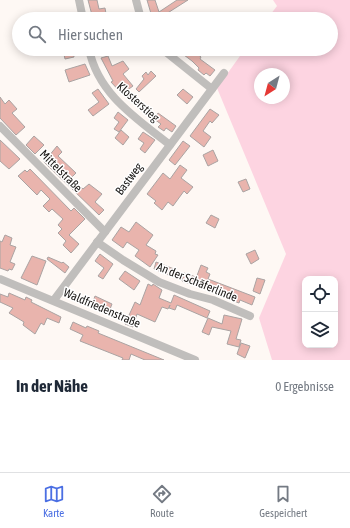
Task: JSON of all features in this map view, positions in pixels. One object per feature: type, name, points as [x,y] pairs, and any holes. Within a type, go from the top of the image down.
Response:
[{"type":"street","points":[[79,0],[82,12]]},
{"type":"street","points":[[136,0],[139,12]]},
{"type":"street","name":"Klosterstieg","points":[[91,56],[96,72],[112,96],[131,114],[170,145]]},
{"type":"street","points":[[171,56],[212,89]]},
{"type":"street","name":"Bastweg","points":[[54,300],[224,73]]},
{"type":"street","name":"Mittelstraße","points":[[0,126],[105,232]]},
{"type":"street","name":"An der Schäferlinde","points":[[97,242],[159,282],[190,294],[213,300],[250,316]]},
{"type":"street","name":"Waldfriedenstraße","points":[[0,278],[195,360]]},
{"type":"shaded area","points":[[273,0],[350,0],[350,360],[272,360],[259,318],[286,254],[217,88],[240,56],[338,56],[338,12],[272,12],[277,6]]},
{"type":"building","points":[[88,0],[97,0],[99,9],[105,8],[106,12],[91,12]]},
{"type":"building","points":[[147,0],[155,0],[159,12],[151,12]]},
{"type":"building","points":[[177,0],[188,0],[169,12],[159,12]]},
{"type":"building","points":[[64,56],[74,56],[74,57],[65,59]]},
{"type":"building","points":[[108,56],[112,66],[123,61],[129,69],[123,74],[133,86],[122,94],[111,82],[113,81],[101,58]]},
{"type":"building","points":[[185,56],[200,56],[200,59],[215,70],[210,76],[206,73],[204,75],[198,70],[199,68]]},
{"type":"building","points":[[85,64],[90,75],[69,82],[65,70]]},
{"type":"building","points":[[151,71],[156,76],[139,92],[136,89],[144,79],[142,76],[146,72],[148,75]]},
{"type":"building","points":[[98,89],[109,104],[93,116],[88,110],[99,102],[92,93]]},
{"type":"building","points":[[183,89],[193,97],[187,104],[177,95]]},
{"type":"building","points":[[0,97],[5,104],[9,100],[17,109],[12,113],[25,127],[16,135],[0,118]]},
{"type":"building","points":[[210,109],[219,115],[212,123],[210,121],[203,131],[211,137],[204,147],[190,136]]},
{"type":"building","points":[[118,112],[128,120],[119,132],[114,129],[119,122],[114,118]]},
{"type":"building","points":[[158,113],[176,126],[172,132],[166,128],[164,131],[158,127],[161,124],[154,119]]},
{"type":"building","points":[[121,130],[129,137],[123,145],[115,138]]},
{"type":"building","points":[[143,132],[155,140],[145,153],[140,149],[144,143],[138,139]]},
{"type":"building","points":[[34,136],[44,145],[35,154],[26,145]]},
{"type":"building","points":[[0,140],[20,159],[9,169],[0,161]]},
{"type":"building","points":[[183,141],[190,146],[175,165],[169,160]]},
{"type":"building","points":[[57,146],[62,152],[58,156],[76,173],[71,178],[83,189],[89,184],[102,194],[95,202],[104,210],[99,215],[44,162]]},
{"type":"building","points":[[213,150],[218,161],[208,166],[203,155]]},
{"type":"building","points":[[180,165],[187,170],[181,178],[193,187],[187,194],[184,191],[173,206],[168,202],[162,210],[154,203],[156,201],[147,194],[163,173],[170,179]]},
{"type":"building","points":[[30,169],[71,211],[74,208],[85,219],[69,235],[79,244],[71,253],[63,245],[66,241],[58,233],[62,229],[58,225],[63,219],[52,209],[49,212],[43,206],[50,199],[41,190],[37,195],[18,176],[25,170],[27,172]]},
{"type":"building","points":[[246,179],[250,189],[243,192],[238,182]]},
{"type":"building","points":[[211,215],[219,219],[215,228],[206,223]]},
{"type":"building","points":[[136,222],[153,235],[146,245],[156,251],[155,254],[158,255],[150,267],[135,256],[139,250],[127,242],[123,248],[112,240],[121,227],[129,232]]},
{"type":"building","points":[[5,235],[12,238],[10,245],[16,247],[10,262],[15,264],[12,270],[9,269],[8,271],[0,268],[0,241],[2,242]]},
{"type":"building","points":[[255,250],[259,259],[251,264],[246,254]]},
{"type":"building","points":[[100,254],[113,264],[103,279],[98,276],[104,268],[95,261]]},
{"type":"building","points":[[32,256],[46,261],[37,285],[21,278]]},
{"type":"building","points":[[48,257],[62,263],[63,262],[69,267],[65,273],[47,259]]},
{"type":"building","points":[[156,262],[174,269],[171,276],[154,269]]},
{"type":"building","points":[[201,265],[208,268],[206,272],[210,274],[208,279],[255,297],[252,305],[240,300],[239,303],[229,299],[230,296],[228,294],[195,281]]},
{"type":"building","points":[[125,271],[140,281],[134,290],[119,279]]},
{"type":"building","points":[[184,273],[196,277],[193,285],[182,281]]},
{"type":"building","points":[[257,278],[265,280],[260,294],[253,291]]},
{"type":"building","points":[[148,284],[152,286],[153,284],[162,290],[159,298],[171,303],[174,295],[210,311],[207,318],[177,305],[175,310],[169,308],[170,305],[168,309],[162,307],[155,322],[137,314],[133,327],[125,324],[135,302],[140,305]]},
{"type":"building","points":[[9,293],[25,300],[26,297],[32,300],[31,302],[61,317],[59,323],[47,318],[44,325],[41,323],[35,334],[23,325],[24,322],[9,313],[13,308],[0,302],[0,294],[8,297]]},
{"type":"building","points":[[95,296],[112,304],[108,314],[91,307]]},
{"type":"building","points":[[224,315],[242,319],[236,339],[241,340],[239,347],[227,344],[231,331],[212,327],[209,335],[202,332],[208,318],[222,324]]},
{"type":"building","points":[[73,322],[86,328],[87,326],[99,331],[98,333],[164,360],[145,360],[131,354],[129,360],[122,360],[123,358],[80,341],[83,335],[70,329]]},
{"type":"building","points":[[241,343],[250,346],[245,358],[237,354]]}]
